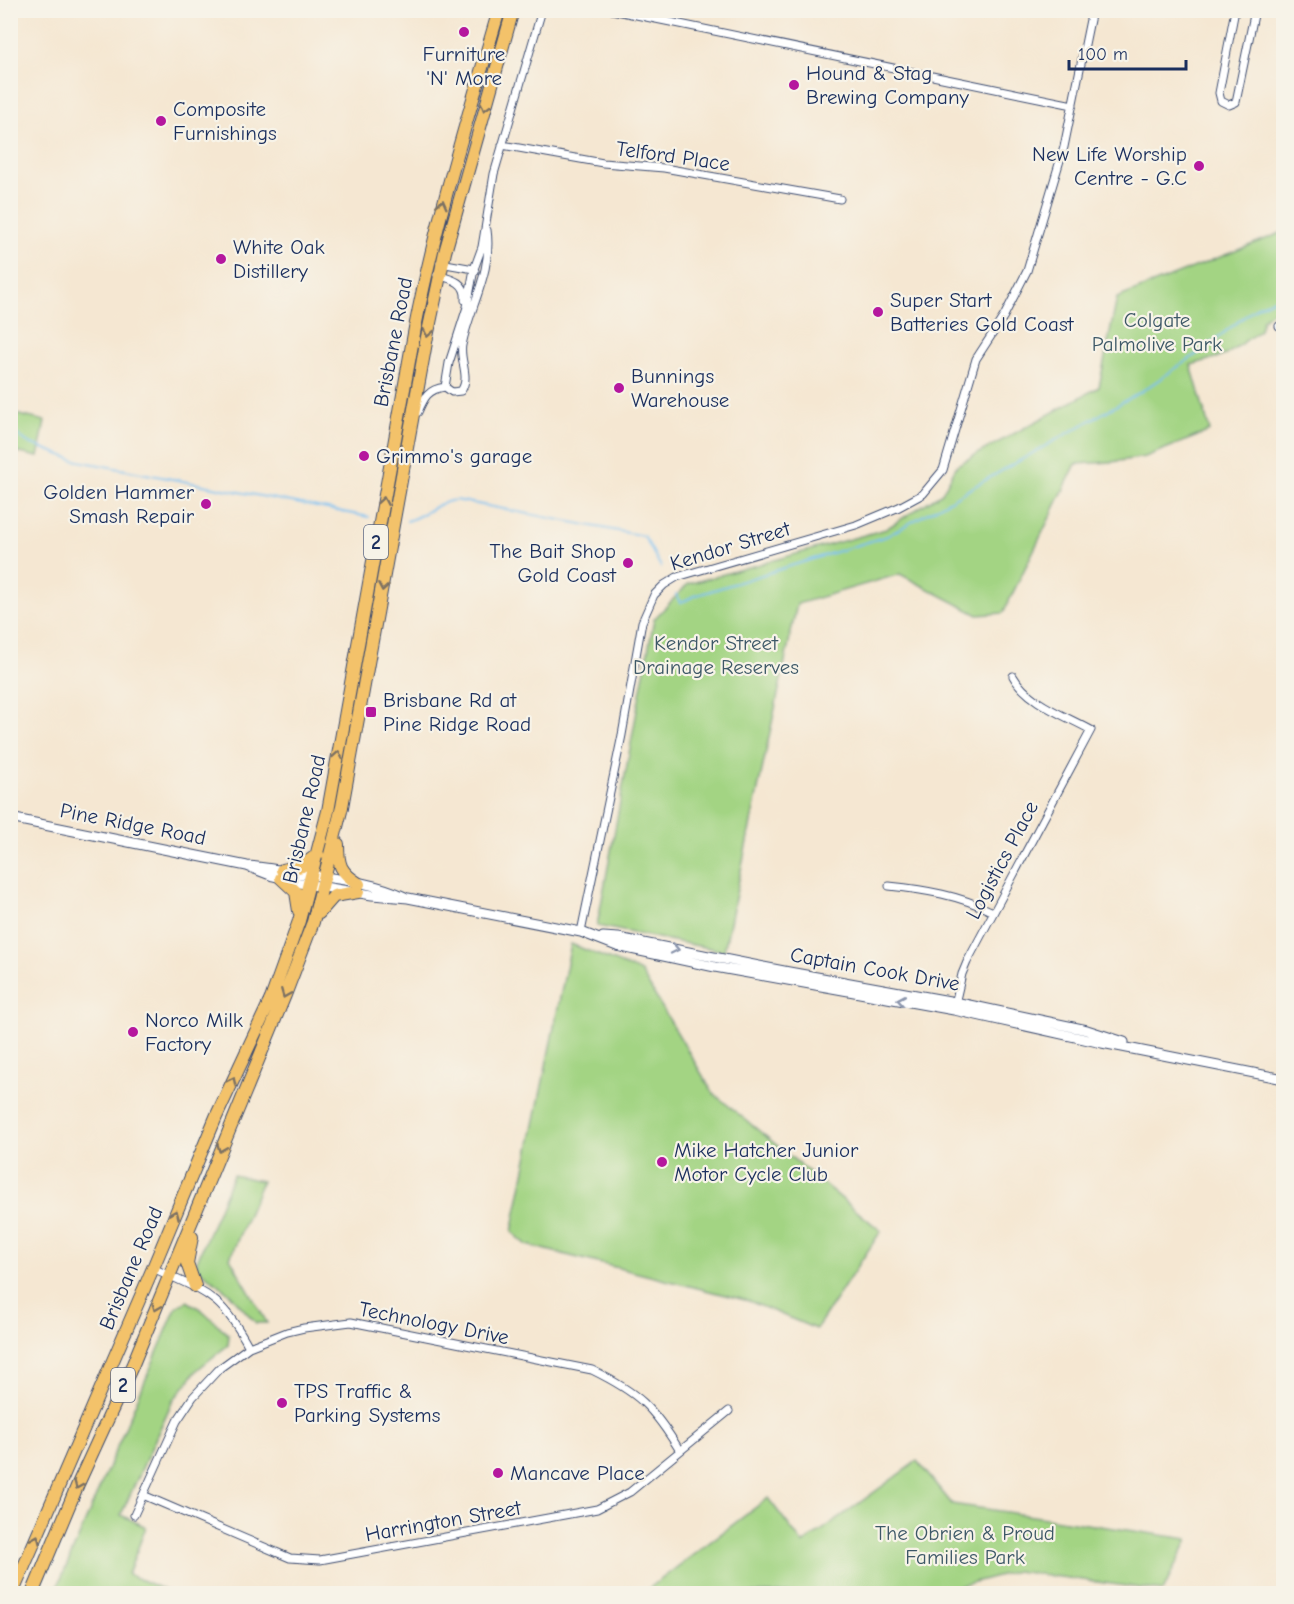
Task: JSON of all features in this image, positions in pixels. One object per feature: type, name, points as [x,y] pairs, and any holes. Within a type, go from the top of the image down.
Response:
[{"type":"highway","name":"Brisbane Road","points":[[12,1593],[216,1117],[271,999],[299,921],[330,802],[411,348],[428,266],[454,160],[499,10]]},
{"type":"highway","name":"Brisbane Road","points":[[32,1593],[78,1484],[133,1364],[313,922],[339,822],[441,269],[466,171],[513,10]]},
{"type":"highway","points":[[313,922],[325,904],[334,896],[358,888],[339,864],[339,822]]},
{"type":"highway","points":[[299,921],[297,894],[282,874],[302,866],[318,854]]},
{"type":"highway","points":[[195,1286],[188,1270],[187,1256],[210,1175]]},
{"type":"street","points":[[461,320],[467,307],[474,269],[480,255],[492,182],[542,10]]},
{"type":"street","points":[[612,10],[1073,105]]},
{"type":"street","name":"Kendor Street","points":[[581,932],[622,735],[642,622],[654,595],[677,577],[856,525],[899,507],[923,494],[943,470],[975,359],[1004,316],[1027,271],[1064,147],[1092,10]]},
{"type":"street","points":[[1235,10],[1219,93],[1221,101],[1229,105],[1236,102],[1255,10]]},
{"type":"street","name":"Telford Place","points":[[502,145],[603,163],[664,168],[840,199]]},
{"type":"street","points":[[411,426],[433,388],[445,387],[452,392],[461,391],[464,388],[462,345],[481,287],[488,241],[486,227]]},
{"type":"street","points":[[428,266],[441,269],[474,269]]},
{"type":"street","points":[[428,266],[441,269],[459,283],[464,288],[466,296],[445,378],[445,387]]},
{"type":"street","points":[[474,269],[481,287]]},
{"type":"street","name":"Logistics Place","points":[[955,1006],[962,974],[1091,730],[1029,696],[1013,676]]},
{"type":"street","name":"Pine Ridge Road","points":[[11,819],[324,881]]},
{"type":"street","name":"Captain Cook Drive","points":[[324,881],[394,892],[408,898],[581,932],[617,946],[728,970],[955,1006],[1102,1043],[1284,1079]]},
{"type":"street","points":[[889,886],[969,900],[993,912]]},
{"type":"street","points":[[153,1268],[195,1286],[219,1303],[229,1313],[249,1347]]},
{"type":"street","name":"Technology Drive","points":[[134,1515],[177,1421],[193,1397],[220,1368],[249,1347],[287,1332],[351,1322],[592,1370],[640,1398],[661,1420],[680,1451]]},
{"type":"street","name":"Harrington Street","points":[[143,1495],[290,1558],[320,1560],[597,1509],[630,1492],[729,1411]]},
{"type":"green space","name":"Kendor Street Drainage Reserves","points":[[1283,232],[1283,308],[1273,311],[1263,319],[1260,330],[1226,355],[1191,365],[1210,431],[1145,457],[1076,464],[1003,613],[978,615],[900,574],[797,604],[724,951],[597,926],[654,619],[688,584],[886,529],[942,493],[957,465],[1099,387],[1117,298]]},
{"type":"green space","points":[[11,413],[45,421],[38,457],[11,451]]},
{"type":"green space","name":"Mike Hatcher Junior Motor Cycle Club","points":[[571,944],[641,972],[713,1093],[881,1231],[816,1329],[749,1301],[527,1245],[512,1232]]},
{"type":"green space","points":[[233,1175],[262,1181],[230,1258],[267,1323],[256,1323],[229,1293],[197,1268],[197,1261]]},
{"type":"green space","points":[[187,1301],[202,1310],[229,1335],[228,1345],[198,1369],[172,1402],[121,1515],[146,1527],[128,1574],[171,1593],[55,1593],[176,1308]]},
{"type":"green space","name":"The Obrien & Proud Families Park","points":[[917,1461],[952,1504],[1188,1539],[1163,1591],[1016,1571],[932,1593],[643,1593],[768,1498],[803,1544]]},
{"type":"waterway","points":[[676,594],[680,603],[694,596],[887,536],[1142,391],[1197,354],[1258,306],[1284,295]]},
{"type":"waterway","points":[[13,432],[29,443],[74,460],[369,517]]},
{"type":"waterway","points":[[407,521],[444,503],[456,500],[644,536],[661,567]]},
{"type":"place","name":"Furniture 'N' More","points":[[464,32]]},
{"type":"place","name":"Hound & Stag Brewing Company","points":[[794,85]]},
{"type":"place","name":"Composite Furnishings","points":[[161,121]]},
{"type":"place","name":"New Life Worship Centre - G.C","points":[[1199,166]]},
{"type":"place","name":"White Oak Distillery","points":[[221,259]]},
{"type":"place","name":"Super Start Batteries Gold Coast","points":[[878,312]]},
{"type":"place","name":"Bunnings Warehouse","points":[[619,388]]},
{"type":"place","name":"Grimmo's garage","points":[[364,456]]},
{"type":"place","name":"Golden Hammer Smash Repair","points":[[206,504]]},
{"type":"place","name":"The Bait Shop Gold Coast","points":[[628,563]]},
{"type":"place","name":"Brisbane Rd at Pine Ridge Road","points":[[371,712]]},
{"type":"place","name":"Norco Milk Factory","points":[[133,1032]]},
{"type":"place","name":"Mike Hatcher Junior Motor Cycle Club","points":[[662,1162]]},
{"type":"place","name":"TPS Traffic & Parking Systems","points":[[282,1403]]},
{"type":"place","name":"Mancave Place","points":[[498,1473]]},
{"type":"park label","name":"Colgate Palmolive Park","points":[[1157,332]]}]
